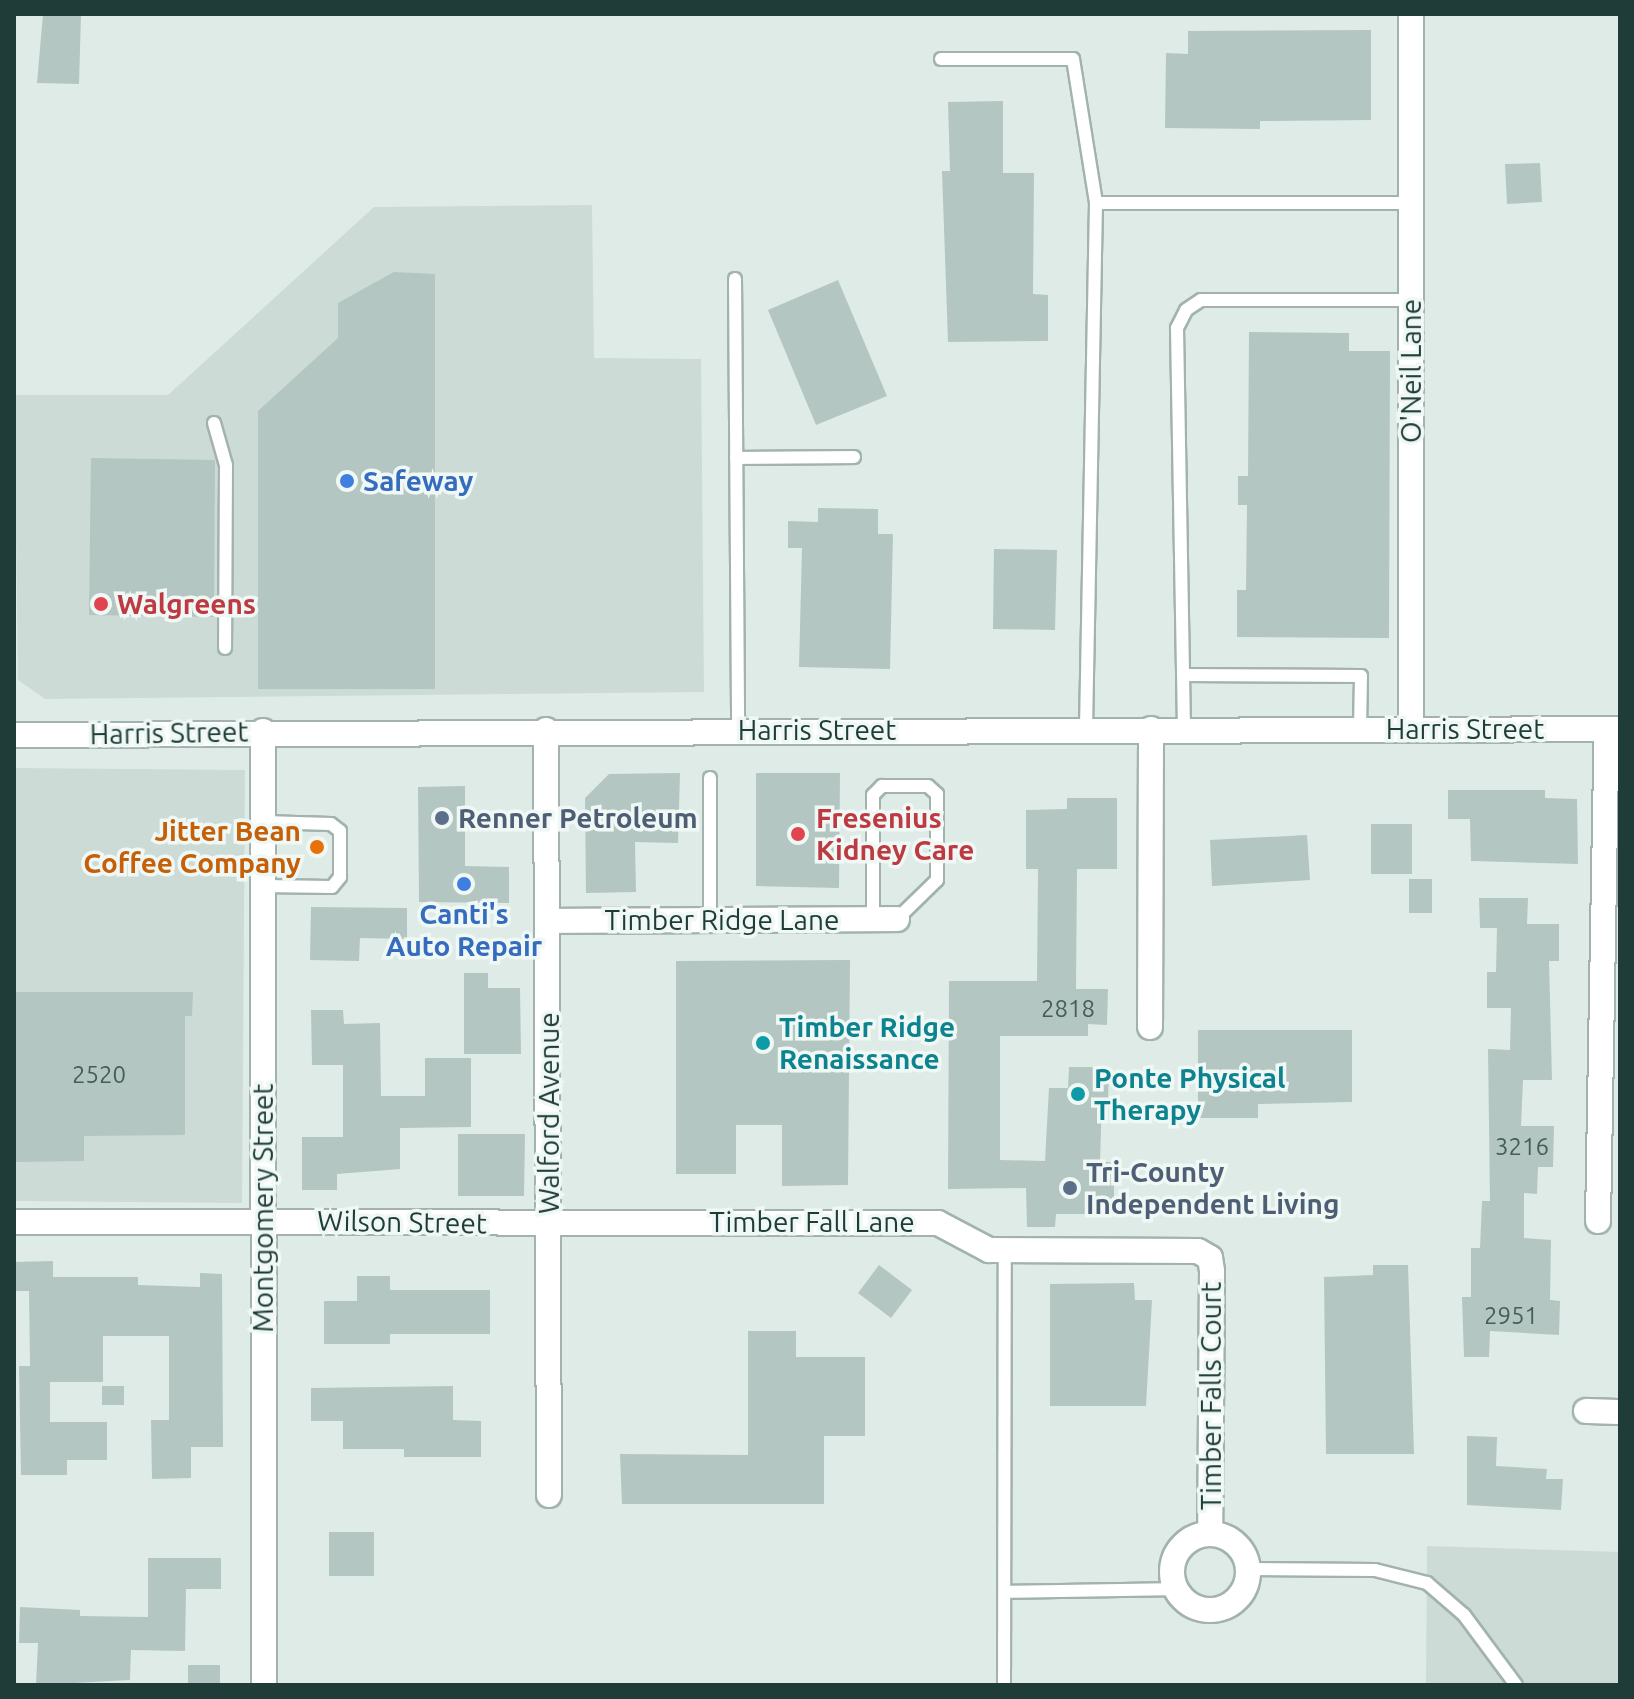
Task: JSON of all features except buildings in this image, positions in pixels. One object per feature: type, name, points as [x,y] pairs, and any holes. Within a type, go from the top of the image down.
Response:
[{"type":"street","name":"O'Neil Lane","points":[[1411,14],[1411,729]]},
{"type":"street","points":[[1150,1027],[1151,729]]},
{"type":"street","name":"Harris Street","points":[[14,735],[263,731],[1613,729]]},
{"type":"street","points":[[1598,1221],[1613,729]]},
{"type":"street","name":"Walford Avenue","points":[[546,730],[549,1495]]},
{"type":"street","name":"Montgomery Street","points":[[263,731],[264,1685]]},
{"type":"street","name":"Timber Ridge Lane","points":[[548,921],[885,919]]},
{"type":"street","name":"Wilson Street","points":[[14,1222],[549,1223]]},
{"type":"street","name":"Timber Fall Lane","points":[[549,1223],[938,1223],[989,1250],[1198,1251],[1210,1258]]},
{"type":"street","name":"Timber Falls Court","points":[[1210,1258],[1210,1534]]},
{"type":"street","points":[[1586,1411],[1620,1412]]},
{"type":"street","name":"Timber Falls Court","points":[[1176,1589],[1172,1576],[1177,1552],[1186,1542],[1210,1534],[1231,1540],[1248,1569]]},
{"type":"street","points":[[1176,1589],[1194,1606],[1220,1608],[1241,1594],[1248,1569]]},
{"type":"lane","points":[[941,59],[1073,59],[1096,203],[1086,729]]},
{"type":"lane","points":[[1096,203],[1411,203]]},
{"type":"lane","points":[[735,279],[738,730]]},
{"type":"lane","points":[[1184,729],[1177,328],[1186,310],[1201,300],[1410,300]]},
{"type":"lane","points":[[214,423],[226,465],[225,648]]},
{"type":"lane","points":[[736,458],[854,457]]},
{"type":"lane","points":[[1184,675],[1361,676],[1360,729]]},
{"type":"lane","points":[[710,778],[710,919]]},
{"type":"lane","points":[[882,786],[928,786],[937,794],[937,880],[885,919],[873,795],[882,786]]},
{"type":"lane","points":[[263,822],[331,824],[340,831],[340,877],[332,887],[263,886]]},
{"type":"lane","points":[[1004,1685],[1005,1250]]},
{"type":"lane","points":[[1248,1569],[1375,1570],[1427,1583],[1464,1615],[1516,1685]]},
{"type":"lane","points":[[1005,1592],[1176,1589]]},
{"type":"shaded area","points":[[592,205],[594,358],[701,359],[704,692],[45,699],[18,680],[14,395],[168,395],[374,207]]},
{"type":"shaded area","points":[[14,768],[245,770],[242,1203],[14,1201]]},
{"type":"shaded area","points":[[1427,1546],[1620,1552],[1620,1685],[1426,1685]]},
{"type":"place","name":"Safeway","points":[[347,481]]},
{"type":"place","name":"Walgreens","points":[[101,604]]},
{"type":"place","name":"Renner Petroleum","points":[[442,818]]},
{"type":"place","name":"Fresenius Kidney Care","points":[[798,834]]},
{"type":"place","name":"Jitter Bean Coffee Company","points":[[317,847]]},
{"type":"place","name":"Canti's Auto Repair","points":[[464,884]]},
{"type":"place","name":"Timber Ridge Renaissance","points":[[763,1043]]},
{"type":"place","name":"Ponte Physical Therapy","points":[[1078,1094]]},
{"type":"place","name":"Tri-County Independent Living","points":[[1070,1188]]}]
